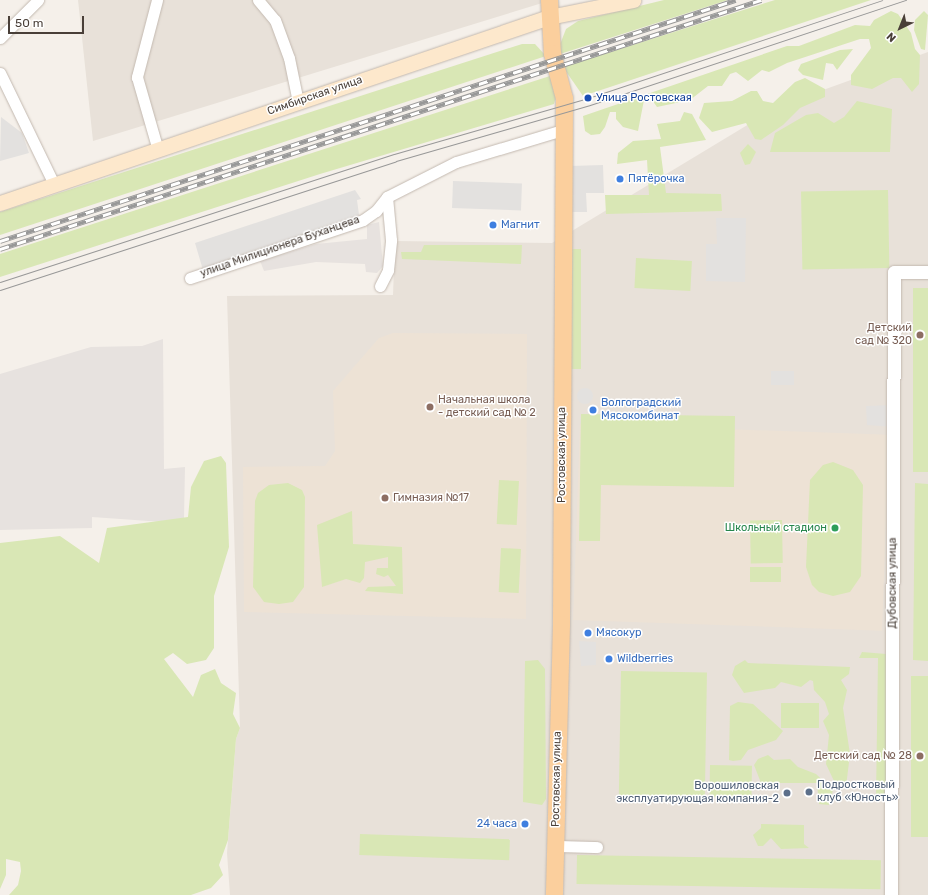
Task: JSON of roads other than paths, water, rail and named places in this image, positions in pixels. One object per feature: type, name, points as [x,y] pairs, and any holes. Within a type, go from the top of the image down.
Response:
[{"type":"main road","name":"Ростовская улица","points":[[549,0],[552,53],[564,98],[561,610],[554,895]]},
{"type":"main road","name":"Симбирская улица","points":[[0,203],[549,17],[633,0]]},
{"type":"street","points":[[0,38],[38,0]]},
{"type":"street","points":[[157,0],[136,77],[158,150]]},
{"type":"street","points":[[258,0],[275,20],[288,58],[298,102]]},
{"type":"street","points":[[0,73],[54,184]]},
{"type":"street","name":"улица Милиционера Буханцева","points":[[190,278],[363,220],[376,211],[387,197],[456,162],[563,130]]},
{"type":"street","points":[[380,286],[388,270],[390,255],[387,197]]},
{"type":"street","name":"Дубовская улица","points":[[891,895],[894,272],[928,272]]},
{"type":"street","points":[[555,846],[597,847]]},
{"type":"tram line","points":[[0,282],[394,154],[588,98],[882,0]]},
{"type":"tram line","points":[[0,290],[396,161],[590,105],[906,0]]},
{"type":"railway","points":[[0,241],[735,0]]},
{"type":"railway","points":[[0,249],[761,0]]},
{"type":"place","name":"Улица Ростовская","points":[[588,98]]},
{"type":"place","name":"Пятёрочка","points":[[620,179]]},
{"type":"place","name":"Магнит","points":[[493,225]]},
{"type":"place","name":"Детский сад № 320","points":[[920,335]]},
{"type":"place","name":"Начальная школа - детский сад № 2","points":[[430,407]]},
{"type":"place","name":"Волгоградский Мясокомбинат","points":[[593,410]]},
{"type":"place","name":"Гимназия №17","points":[[385,498]]},
{"type":"place","name":"Школьный стадион","points":[[835,528]]},
{"type":"place","name":"Мясокур","points":[[588,633]]},
{"type":"place","name":"Wildberries","points":[[609,659]]},
{"type":"place","name":"Детский сад № 28","points":[[920,756]]},
{"type":"place","name":"Подростковый клуб «Юность»","points":[[809,792]]},
{"type":"place","name":"Ворошиловская эксплуатирующая компания-2","points":[[787,793]]},
{"type":"place","name":"24 часа","points":[[525,824]]}]
